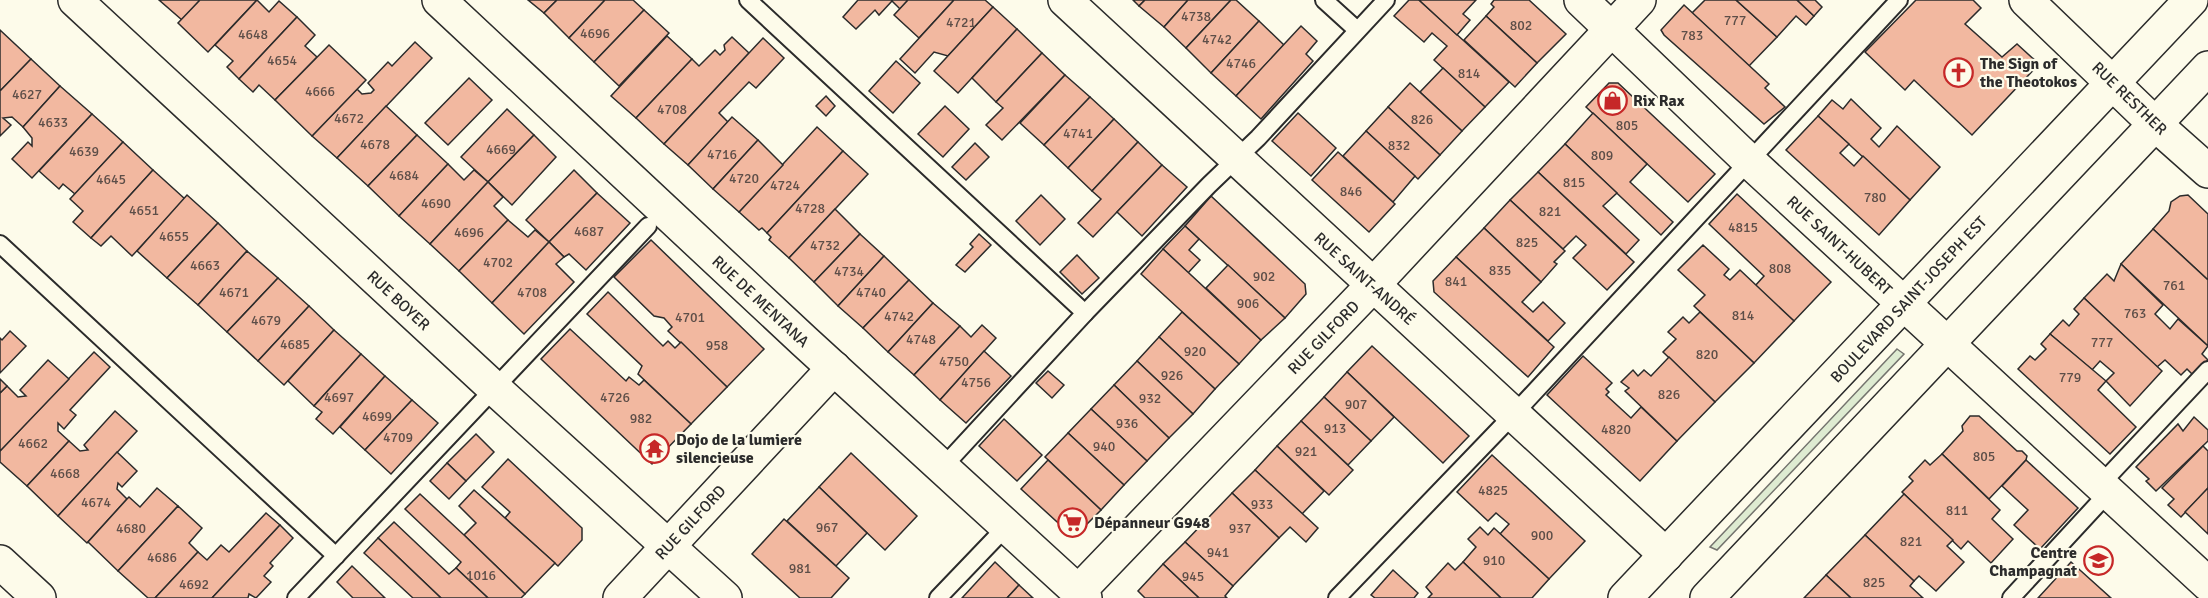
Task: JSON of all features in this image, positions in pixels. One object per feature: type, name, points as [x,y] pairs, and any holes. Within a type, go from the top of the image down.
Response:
[{"type":"street","name":"RUE BOYER","points":[[75,0],[725,598]]},
{"type":"street","name":"RUE DE MENTANA","points":[[439,0],[942,468],[1082,595]]},
{"type":"street","name":"RUE SAINT-ANDRÉ","points":[[1065,0],[1666,555]]},
{"type":"street","name":"RUE SAINT-HUBERT","points":[[1581,0],[1749,161],[2208,584]]},
{"type":"street","name":"RUE GILFORD","points":[[1082,595],[1639,0]]},
{"type":"street","name":"RUE RESTHER","points":[[2026,0],[2155,124],[2208,171]]},
{"type":"street","name":"BOULEVARD SAINT-JOSEPH EST","points":[[1625,598],[2191,0]]},
{"type":"street","points":[[1712,596],[2208,68]]},
{"type":"street","name":"RUE GILFORD","points":[[620,598],[834,368]]},
{"type":"street","points":[[0,562],[39,598]]},
{"type":"lane","points":[[748,0],[1085,313]]},
{"type":"lane","points":[[1324,0],[1357,30]]},
{"type":"lane","points":[[942,468],[1085,313],[1236,159],[1386,0]]},
{"type":"lane","points":[[1337,598],[1513,415],[1899,0]]},
{"type":"lane","points":[[296,598],[648,226]]},
{"type":"lane","points":[[0,244],[336,556]]},
{"type":"lane","points":[[2011,598],[2208,371]]},
{"type":"lane","points":[[938,598],[1006,527]]},
{"type":"green space","points":[[1897,349],[1904,354],[1717,550],[1710,547]]},
{"type":"building","points":[[159,0],[200,0],[182,20]]},
{"type":"building","points":[[200,0],[257,0],[208,52],[178,23]]},
{"type":"building","points":[[257,0],[269,12],[279,1],[297,17],[239,79],[227,67],[233,61],[215,45]]},
{"type":"building","points":[[528,0],[557,0],[544,13]]},
{"type":"building","points":[[557,0],[605,0],[569,38],[544,13]]},
{"type":"building","points":[[605,0],[633,0],[644,10],[594,62],[569,38]]},
{"type":"building","points":[[858,0],[908,0],[900,9],[892,1],[879,15],[875,10],[856,29],[843,17]]},
{"type":"building","points":[[908,0],[954,0],[919,38],[894,15]]},
{"type":"building","points":[[954,0],[985,0],[993,7],[948,56],[934,52],[915,73],[900,59]]},
{"type":"building","points":[[1133,0],[1145,0],[1139,6]]},
{"type":"building","points":[[1145,0],[1188,0],[1164,27],[1139,6]]},
{"type":"building","points":[[1188,0],[1231,0],[1186,48],[1164,27]]},
{"type":"building","points":[[1231,0],[1236,0],[1259,21],[1211,73],[1186,48]]},
{"type":"building","points":[[1409,0],[1419,0],[1509,82],[1485,107],[1434,60],[1447,46],[1432,33],[1424,42],[1394,16]]},
{"type":"building","points":[[1419,0],[1476,0],[1463,14],[1470,20],[1457,35]]},
{"type":"building","points":[[1494,0],[1529,0],[1566,34],[1537,63],[1486,16],[1494,7],[1491,4]]},
{"type":"building","points":[[1705,0],[1736,0],[1777,37],[1749,66],[1692,13]]},
{"type":"building","points":[[1736,0],[1797,0],[1814,16],[1806,25],[1796,16],[1777,37]]},
{"type":"building","points":[[1797,0],[1815,0],[1822,7],[1814,16]]},
{"type":"building","name":"The Sign of the Theotokos","points":[[1916,0],[1973,0],[1981,8],[1965,24],[2002,57],[2017,44],[2039,64],[1972,135],[1914,80],[1905,90],[1865,52]]},
{"type":"building","points":[[1684,5],[1769,84],[1765,88],[1785,107],[1764,124],[1664,35],[1661,30]]},
{"type":"building","points":[[993,7],[1017,29],[958,93],[934,71]]},
{"type":"building","points":[[644,10],[669,33],[619,86],[594,62]]},
{"type":"building","points":[[1486,16],[1537,63],[1515,87],[1464,40]]},
{"type":"building","points":[[297,17],[315,35],[305,46],[317,57],[275,100],[259,85],[253,92],[239,79]]},
{"type":"building","points":[[1259,21],[1284,45],[1236,96],[1211,73]]},
{"type":"building","points":[[1301,26],[1317,41],[1306,54],[1313,61],[1261,119],[1236,96]]},
{"type":"building","points":[[1017,29],[1042,53],[996,102],[972,78]]},
{"type":"building","points":[[0,30],[31,59],[0,91]]},
{"type":"building","points":[[667,36],[692,59],[636,118],[611,96]]},
{"type":"building","points":[[732,37],[749,53],[664,144],[636,118],[692,59],[699,66],[715,50],[720,55],[725,50],[724,45]]},
{"type":"building","points":[[763,38],[784,58],[756,88],[749,82],[719,113],[728,122],[688,165],[664,144]]},
{"type":"building","points":[[415,42],[432,58],[337,158],[312,136],[357,89],[362,94],[371,93],[374,90],[368,83],[388,62],[392,66]]},
{"type":"building","points":[[329,45],[366,80],[312,136],[275,100]]},
{"type":"building","points":[[1042,53],[1065,75],[1002,140],[986,125],[1003,108],[996,102]]},
{"type":"building","points":[[31,59],[60,86],[23,127],[12,117],[3,118],[11,125],[0,136],[0,91]]},
{"type":"building","points":[[896,61],[920,83],[893,113],[869,91]]},
{"type":"building","points":[[1443,68],[1485,107],[1462,131],[1420,92]]},
{"type":"building","points":[[1065,75],[1090,97],[1044,145],[1020,123]]},
{"type":"building","points":[[469,78],[492,100],[448,145],[425,123]]},
{"type":"building","points":[[1410,83],[1462,131],[1440,155],[1388,107]]},
{"type":"building","points":[[1609,83],[1618,83],[1715,174],[1688,202],[1586,107]]},
{"type":"building","points":[[60,86],[92,114],[32,178],[12,159],[28,142],[32,146],[32,138],[23,127]]},
{"type":"building","points":[[826,96],[835,106],[826,116],[816,106]]},
{"type":"building","points":[[1090,97],[1114,119],[1068,168],[1044,145]]},
{"type":"building","points":[[1851,99],[1881,128],[1871,139],[1879,147],[1897,126],[1940,167],[1910,200],[1818,116],[1832,100],[1843,109]]},
{"type":"building","points":[[386,106],[417,135],[368,186],[337,158]]},
{"type":"building","points":[[945,106],[969,129],[943,157],[918,134]]},
{"type":"building","points":[[1388,107],[1440,155],[1418,179],[1366,131]]},
{"type":"building","points":[[507,109],[534,135],[488,182],[461,157]]},
{"type":"building","points":[[1298,113],[1336,148],[1311,176],[1272,141]]},
{"type":"building","points":[[1593,113],[1647,164],[1630,182],[1673,222],[1661,235],[1565,144]]},
{"type":"building","points":[[92,114],[123,142],[75,194],[63,184],[59,189],[39,171]]},
{"type":"building","points":[[1818,116],[1849,144],[1840,153],[1854,166],[1863,156],[1910,200],[1879,235],[1786,150]]},
{"type":"building","points":[[732,117],[758,140],[713,189],[688,165]]},
{"type":"building","points":[[1114,119],[1138,142],[1092,191],[1068,168]]},
{"type":"building","points":[[817,127],[843,151],[767,233],[762,228],[759,230],[739,212]]},
{"type":"building","points":[[1366,131],[1415,176],[1393,202],[1343,156]]},
{"type":"building","points":[[417,135],[448,164],[399,216],[368,186]]},
{"type":"building","points":[[534,135],[556,157],[512,205],[488,182]]},
{"type":"building","points":[[758,140],[783,165],[739,212],[713,189]]},
{"type":"building","points":[[123,142],[153,170],[91,238],[73,222],[83,211],[70,199]]},
{"type":"building","points":[[1138,142],[1162,165],[1093,237],[1078,223],[1101,199],[1092,191]]},
{"type":"building","points":[[975,143],[989,157],[966,180],[952,167]]},
{"type":"building","points":[[1565,144],[1617,193],[1603,206],[1639,240],[1626,254],[1538,172]]},
{"type":"building","points":[[843,151],[868,174],[789,258],[769,240],[771,237],[767,233]]},
{"type":"building","points":[[1338,152],[1395,204],[1369,232],[1312,180]]},
{"type":"building","points":[[448,164],[464,180],[474,170],[488,182],[430,244],[399,216]]},
{"type":"building","points":[[1162,165],[1187,187],[1142,236],[1117,212]]},
{"type":"building","points":[[153,170],[185,199],[132,256],[111,236],[101,246],[91,238]]},
{"type":"building","points":[[574,170],[597,193],[549,242],[526,220]]},
{"type":"building","points":[[1538,172],[1634,262],[1607,290],[1573,258],[1586,245],[1576,236],[1563,249],[1510,200]]},
{"type":"building","points":[[488,182],[503,197],[494,206],[508,220],[459,271],[430,244]]},
{"type":"building","points":[[597,193],[630,223],[586,270],[569,254],[564,257],[549,242]]},
{"type":"building","points":[[1737,194],[1831,282],[1794,321],[1755,286],[1764,276],[1709,224]]},
{"type":"building","points":[[187,195],[218,223],[167,278],[137,251]]},
{"type":"building","points":[[1041,195],[1065,219],[1040,245],[1016,221]]},
{"type":"building","points":[[2188,195],[2208,214],[2208,280],[2153,229],[2169,211],[2171,202],[2180,196]]},
{"type":"building","points":[[1211,196],[1305,284],[1306,294],[1285,318],[1185,226]]},
{"type":"building","points":[[1510,200],[1565,251],[1554,262],[1557,264],[1541,282],[1484,228]]},
{"type":"building","points":[[835,209],[860,234],[814,282],[789,258]]},
{"type":"building","points":[[508,220],[528,237],[535,230],[549,242],[492,303],[459,271]]},
{"type":"building","points":[[218,223],[247,251],[198,305],[167,278]]},
{"type":"building","points":[[1185,226],[1199,239],[1189,250],[1200,260],[1188,273],[1163,249]]},
{"type":"building","points":[[1484,228],[1541,282],[1522,302],[1533,312],[1543,302],[1565,323],[1548,341],[1456,257]]},
{"type":"building","points":[[2153,229],[2208,280],[2208,346],[2121,264]]},
{"type":"building","points":[[860,234],[884,256],[838,306],[814,282]]},
{"type":"building","points":[[979,234],[991,245],[965,272],[956,265],[973,247],[970,244]]},
{"type":"building","points":[[651,240],[764,349],[727,387],[668,331],[672,327],[664,318],[654,316],[614,277]]},
{"type":"building","points":[[549,242],[564,257],[556,264],[574,282],[524,334],[492,303]]},
{"type":"building","points":[[1703,245],[1729,269],[1724,275],[1730,280],[1740,270],[1794,321],[1754,363],[1694,306],[1705,295],[1678,270]]},
{"type":"building","points":[[1163,249],[1261,340],[1239,364],[1141,274]]},
{"type":"building","points":[[247,251],[278,278],[227,332],[198,305]]},
{"type":"building","points":[[1077,255],[1099,278],[1082,294],[1060,272]]},
{"type":"building","points":[[884,256],[909,280],[863,328],[838,306]]},
{"type":"building","points":[[1456,257],[1554,347],[1528,377],[1434,292],[1433,281]]},
{"type":"building","points":[[2121,264],[2163,305],[2155,314],[2170,329],[2178,319],[2208,346],[2202,354],[2208,360],[2193,375],[2187,369],[2181,375],[2165,360],[2157,367],[2084,298],[2107,274],[2114,281]]},
{"type":"building","points":[[1228,265],[1285,318],[1261,340],[1206,288]]},
{"type":"building","points":[[278,278],[309,306],[258,361],[227,332]]},
{"type":"building","points":[[909,280],[933,303],[888,352],[863,328]]},
{"type":"building","points":[[608,292],[663,346],[668,341],[675,348],[681,342],[727,387],[691,424],[638,374],[642,366],[587,314]]},
{"type":"building","points":[[2084,298],[2162,371],[2130,406],[2106,381],[2114,373],[2100,361],[2092,370],[2050,334],[2063,320],[2069,326],[2079,314],[2074,309]]},
{"type":"building","points":[[933,303],[960,326],[914,375],[888,352]]},
{"type":"building","points":[[309,306],[334,330],[284,385],[258,361]]},
{"type":"building","points":[[1182,312],[1239,364],[1215,389],[1159,337]]},
{"type":"building","points":[[1700,312],[1754,363],[1715,402],[1663,352],[1676,339],[1668,332],[1683,317],[1689,323]]},
{"type":"building","points":[[982,325],[996,338],[940,400],[914,375],[960,326],[971,337]]},
{"type":"building","points":[[570,329],[626,381],[629,377],[639,385],[644,380],[691,424],[652,464],[541,359]]},
{"type":"building","points":[[334,330],[361,354],[314,406],[288,381]]},
{"type":"building","points":[[10,331],[26,346],[0,373],[0,338],[2,340]]},
{"type":"building","points":[[2050,334],[2106,381],[2098,390],[2136,427],[2110,454],[2018,369],[2030,356],[2035,360],[2046,349],[2041,344]]},
{"type":"building","points":[[1159,337],[1215,389],[1193,414],[1137,361]]},
{"type":"building","points":[[1372,346],[1469,436],[1443,463],[1347,372]]},
{"type":"building","points":[[984,351],[1011,376],[966,423],[940,400]]},
{"type":"building","points":[[94,352],[110,367],[70,410],[76,415],[64,429],[58,423],[58,431],[69,441],[27,486],[0,462],[0,451]]},
{"type":"building","points":[[361,354],[385,376],[333,434],[316,419],[322,412],[314,406]]},
{"type":"building","points":[[1583,356],[1612,383],[1606,389],[1609,392],[1606,395],[1631,418],[1641,407],[1677,441],[1640,481],[1547,395]]},
{"type":"building","points":[[1669,357],[1715,402],[1677,441],[1625,391],[1629,388],[1621,382],[1633,370],[1638,376],[1644,370],[1651,376]]},
{"type":"building","points":[[48,360],[69,379],[0,451],[0,393],[7,386],[18,397],[26,396],[20,390]]},
{"type":"building","points":[[1137,361],[1193,414],[1169,438],[1114,385]]},
{"type":"building","points":[[1048,371],[1064,385],[1052,398],[1036,383]]},
{"type":"building","points":[[1347,372],[1394,417],[1371,441],[1324,397]]},
{"type":"building","points":[[385,376],[412,400],[365,450],[340,427]]},
{"type":"building","points":[[0,379],[7,386],[0,393]]},
{"type":"building","points":[[1114,385],[1169,438],[1147,461],[1091,409]]},
{"type":"building","points":[[1324,397],[1371,441],[1348,465],[1301,421]]},
{"type":"building","points":[[412,400],[438,423],[391,474],[365,450]]},
{"type":"building","points":[[1091,409],[1147,461],[1124,485],[1068,433]]},
{"type":"building","points":[[115,411],[137,431],[58,516],[27,486],[69,441],[80,451],[88,450],[84,445]]},
{"type":"building","points":[[1970,416],[1979,416],[2017,451],[2022,451],[2027,456],[2026,460],[1989,499],[1942,454],[1963,431],[1962,426]]},
{"type":"building","points":[[2194,417],[2208,430],[2208,441],[2156,491],[2146,481],[2149,479],[2136,467],[2178,424],[2183,431]]},
{"type":"building","points":[[1004,419],[1042,455],[1017,481],[979,446]]},
{"type":"building","points":[[1301,421],[1353,470],[1329,495],[1277,446]]},
{"type":"building","points":[[1068,433],[1124,485],[1101,510],[1045,457]]},
{"type":"building","points":[[476,434],[494,452],[466,481],[447,463]]},
{"type":"building","points":[[1277,446],[1324,491],[1302,514],[1255,470]]},
{"type":"building","points":[[2203,446],[2208,451],[2208,488],[2181,517],[2168,505],[2174,499],[2162,488]]},
{"type":"building","points":[[117,452],[137,471],[122,487],[118,483],[117,489],[127,499],[87,543],[58,516]]},
{"type":"building","points":[[851,453],[917,516],[885,550],[819,487]]},
{"type":"building","points":[[1942,454],[2000,510],[1992,519],[2013,539],[1991,563],[1968,541],[1961,549],[1902,492],[1913,481],[1909,477],[1925,460],[1930,465]]},
{"type":"building","points":[[1492,455],[1585,541],[1549,579],[1500,534],[1509,524],[1496,513],[1488,521],[1457,492]]},
{"type":"building","points":[[508,459],[582,528],[582,540],[558,566],[505,518],[510,512],[482,487]]},
{"type":"building","points":[[1048,460],[1101,510],[1080,531],[1067,531],[1021,489]]},
{"type":"building","points":[[2026,460],[2078,508],[2040,549],[2014,525],[2028,510],[2002,486]]},
{"type":"building","points":[[447,463],[466,481],[449,499],[430,481]]},
{"type":"building","points":[[1255,470],[1318,528],[1306,542],[1290,527],[1279,538],[1232,493]]},
{"type":"building","points":[[819,487],[867,533],[836,566],[787,521]]},
{"type":"building","points":[[157,488],[178,506],[118,571],[88,542],[129,497],[140,507]]},
{"type":"building","points":[[2208,488],[2208,534],[2185,512]]},
{"type":"building","points":[[474,490],[555,563],[525,594],[464,535],[476,523],[459,506]]},
{"type":"building","points":[[1232,493],[1279,538],[1233,586],[1185,542]]},
{"type":"building","points":[[420,494],[525,594],[521,598],[488,598],[456,568],[461,562],[405,509]]},
{"type":"building","points":[[1904,494],[1953,540],[1947,546],[1964,562],[1936,591],[1919,576],[1914,581],[1865,535]]},
{"type":"building","points":[[178,506],[202,528],[189,543],[198,552],[155,598],[148,598],[118,571]]},
{"type":"building","points":[[266,513],[280,525],[212,598],[155,598],[198,552],[207,560],[221,545],[229,552]]},
{"type":"building","points":[[784,519],[849,578],[831,598],[800,598],[752,554]]},
{"type":"building","points":[[394,522],[449,574],[456,568],[488,598],[441,598],[378,538]]},
{"type":"building","points":[[280,525],[293,538],[270,563],[273,566],[264,576],[271,582],[256,598],[249,594],[248,598],[212,598]]},
{"type":"building","points":[[1480,527],[1488,535],[1494,528],[1549,579],[1532,598],[1501,598],[1463,562],[1476,547],[1468,539]]},
{"type":"building","points":[[1865,535],[1914,581],[1910,586],[1923,598],[1851,598],[1826,575]]},
{"type":"building","points":[[378,538],[441,598],[413,598],[364,553]]},
{"type":"building","points":[[1185,542],[1233,586],[1225,596],[1227,598],[1199,598],[1163,564]]},
{"type":"building","points":[[995,562],[1019,585],[1007,598],[962,598]]},
{"type":"building","points":[[1463,562],[1501,598],[1428,598],[1432,594],[1426,587],[1448,563],[1455,570]]},
{"type":"building","points":[[2071,562],[2111,598],[2038,598]]},
{"type":"building","points":[[1163,564],[1199,598],[1145,598],[1138,591]]},
{"type":"building","points":[[352,566],[385,598],[353,598],[337,582]]},
{"type":"building","points":[[1393,570],[1418,593],[1414,598],[1375,598],[1371,595]]},
{"type":"building","points":[[1826,575],[1851,598],[1804,598]]},
{"type":"building","points":[[1019,585],[1033,598],[1007,598]]},
{"type":"place","name":"The Sign of the Theotokos","points":[[1959,72]]},
{"type":"place","name":"Rix Rax","points":[[1612,100]]},
{"type":"place","name":"Dojo de la lumiere silencieuse","points":[[655,448]]},
{"type":"place","name":"Dépanneur G948","points":[[1073,522]]},
{"type":"place","name":"Centre Champagnat","points":[[2098,561]]}]
